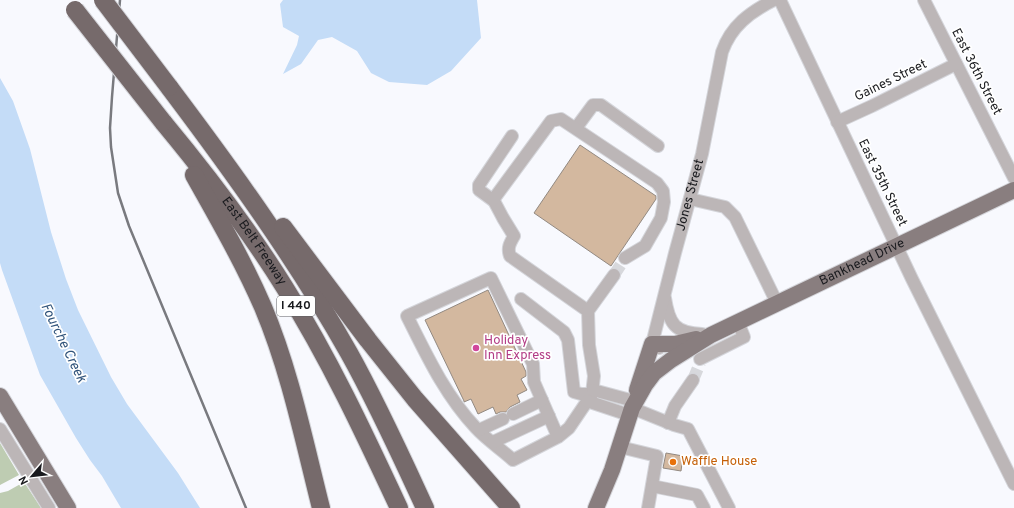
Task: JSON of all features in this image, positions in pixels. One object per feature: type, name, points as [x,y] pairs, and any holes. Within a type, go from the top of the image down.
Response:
[{"type":"highway","name":"East Belt Freeway","points":[[103,0],[247,193],[313,293],[349,354],[400,453],[425,508]]},
{"type":"highway","name":"East Belt Freeway","points":[[72,5],[163,122],[195,160],[235,213],[285,288],[356,416],[399,508]]},
{"type":"highway","points":[[163,122],[217,215],[263,307],[286,372],[321,508]]},
{"type":"highway","points":[[211,143],[265,203],[368,340],[415,399],[511,508]]},
{"type":"main road","name":"Bankhead Drive","points":[[652,344],[675,344],[711,335],[1014,190]]},
{"type":"main road","name":"Bankhead Drive","points":[[596,508],[620,447],[632,408],[645,385],[654,373],[671,360],[694,355],[711,335]]},
{"type":"main road","name":"Jones Street","points":[[632,408],[652,344]]},
{"type":"main road","points":[[0,396],[68,508]]},
{"type":"street","name":"Jones Street","points":[[652,344],[702,154],[722,52],[731,32],[742,20],[774,0]]},
{"type":"street","name":"East 35th Street","points":[[780,0],[958,374],[1014,484]]},
{"type":"street","name":"East 36th Street","points":[[924,0],[1014,178]]},
{"type":"street","name":"Gaines Street","points":[[837,122],[956,64]]},
{"type":"street","points":[[576,128],[593,105],[601,105],[658,146]]},
{"type":"street","points":[[493,200],[551,121],[562,119],[657,183],[663,191],[664,202],[661,218],[645,246],[625,258]]},
{"type":"street","points":[[512,136],[479,185],[479,190],[493,200],[514,236],[508,247],[510,256],[588,311]]},
{"type":"street","points":[[690,200],[725,207],[735,217],[758,262],[776,303]]},
{"type":"street","points":[[558,437],[534,382],[533,364],[491,278],[407,316],[435,372],[456,404],[479,430],[513,460],[558,437],[568,428],[591,395],[594,376],[589,345],[588,311],[614,274]]},
{"type":"street","points":[[664,296],[673,323],[679,329],[690,334],[711,335]]},
{"type":"street","points":[[521,299],[564,332],[568,340],[574,392],[591,395],[632,408],[668,423],[688,429],[729,508]]},
{"type":"street","points":[[652,344],[665,350],[694,355],[744,337],[738,322]]},
{"type":"street","points":[[668,423],[675,406],[693,380]]},
{"type":"street","points":[[479,430],[542,400]]},
{"type":"street","points":[[493,442],[548,416]]},
{"type":"street","points":[[0,429],[49,508]]},
{"type":"street","points":[[620,447],[658,456],[648,508]]},
{"type":"street","points":[[652,486],[697,495],[704,508]]},
{"type":"green space","points":[[0,443],[19,475],[0,485]]},
{"type":"green space","points":[[24,482],[41,508],[0,508],[0,493],[8,491]]},
{"type":"water","points":[[283,0],[477,0],[481,38],[451,71],[427,85],[389,82],[371,73],[357,51],[332,37],[318,40],[301,64],[283,74],[297,45],[299,36],[283,27],[280,4]]},
{"type":"water","name":"Fourche Creek","points":[[0,78],[13,101],[30,149],[51,232],[78,310],[111,377],[127,404],[178,473],[200,508],[121,508],[102,476],[76,438],[40,375],[0,263]]},
{"type":"building","points":[[580,145],[656,196],[656,199],[611,266],[534,213]]},
{"type":"building","name":"Holiday Inn Express","points":[[488,290],[526,372],[526,376],[521,379],[527,390],[517,395],[520,402],[510,407],[506,412],[496,414],[493,407],[478,414],[471,399],[464,402],[425,320]]},
{"type":"building","name":"Waffle House","points":[[666,453],[683,456],[681,471],[663,468]]},
{"type":"tunnel","points":[[614,275],[625,258]]},
{"type":"tunnel","points":[[693,380],[700,363]]},
{"type":"railway","points":[[120,0],[110,128],[111,147],[118,193],[129,226],[246,508]]},
{"type":"place","name":"Holiday Inn Express","points":[[476,348]]},
{"type":"place","name":"Waffle House","points":[[673,462]]}]
